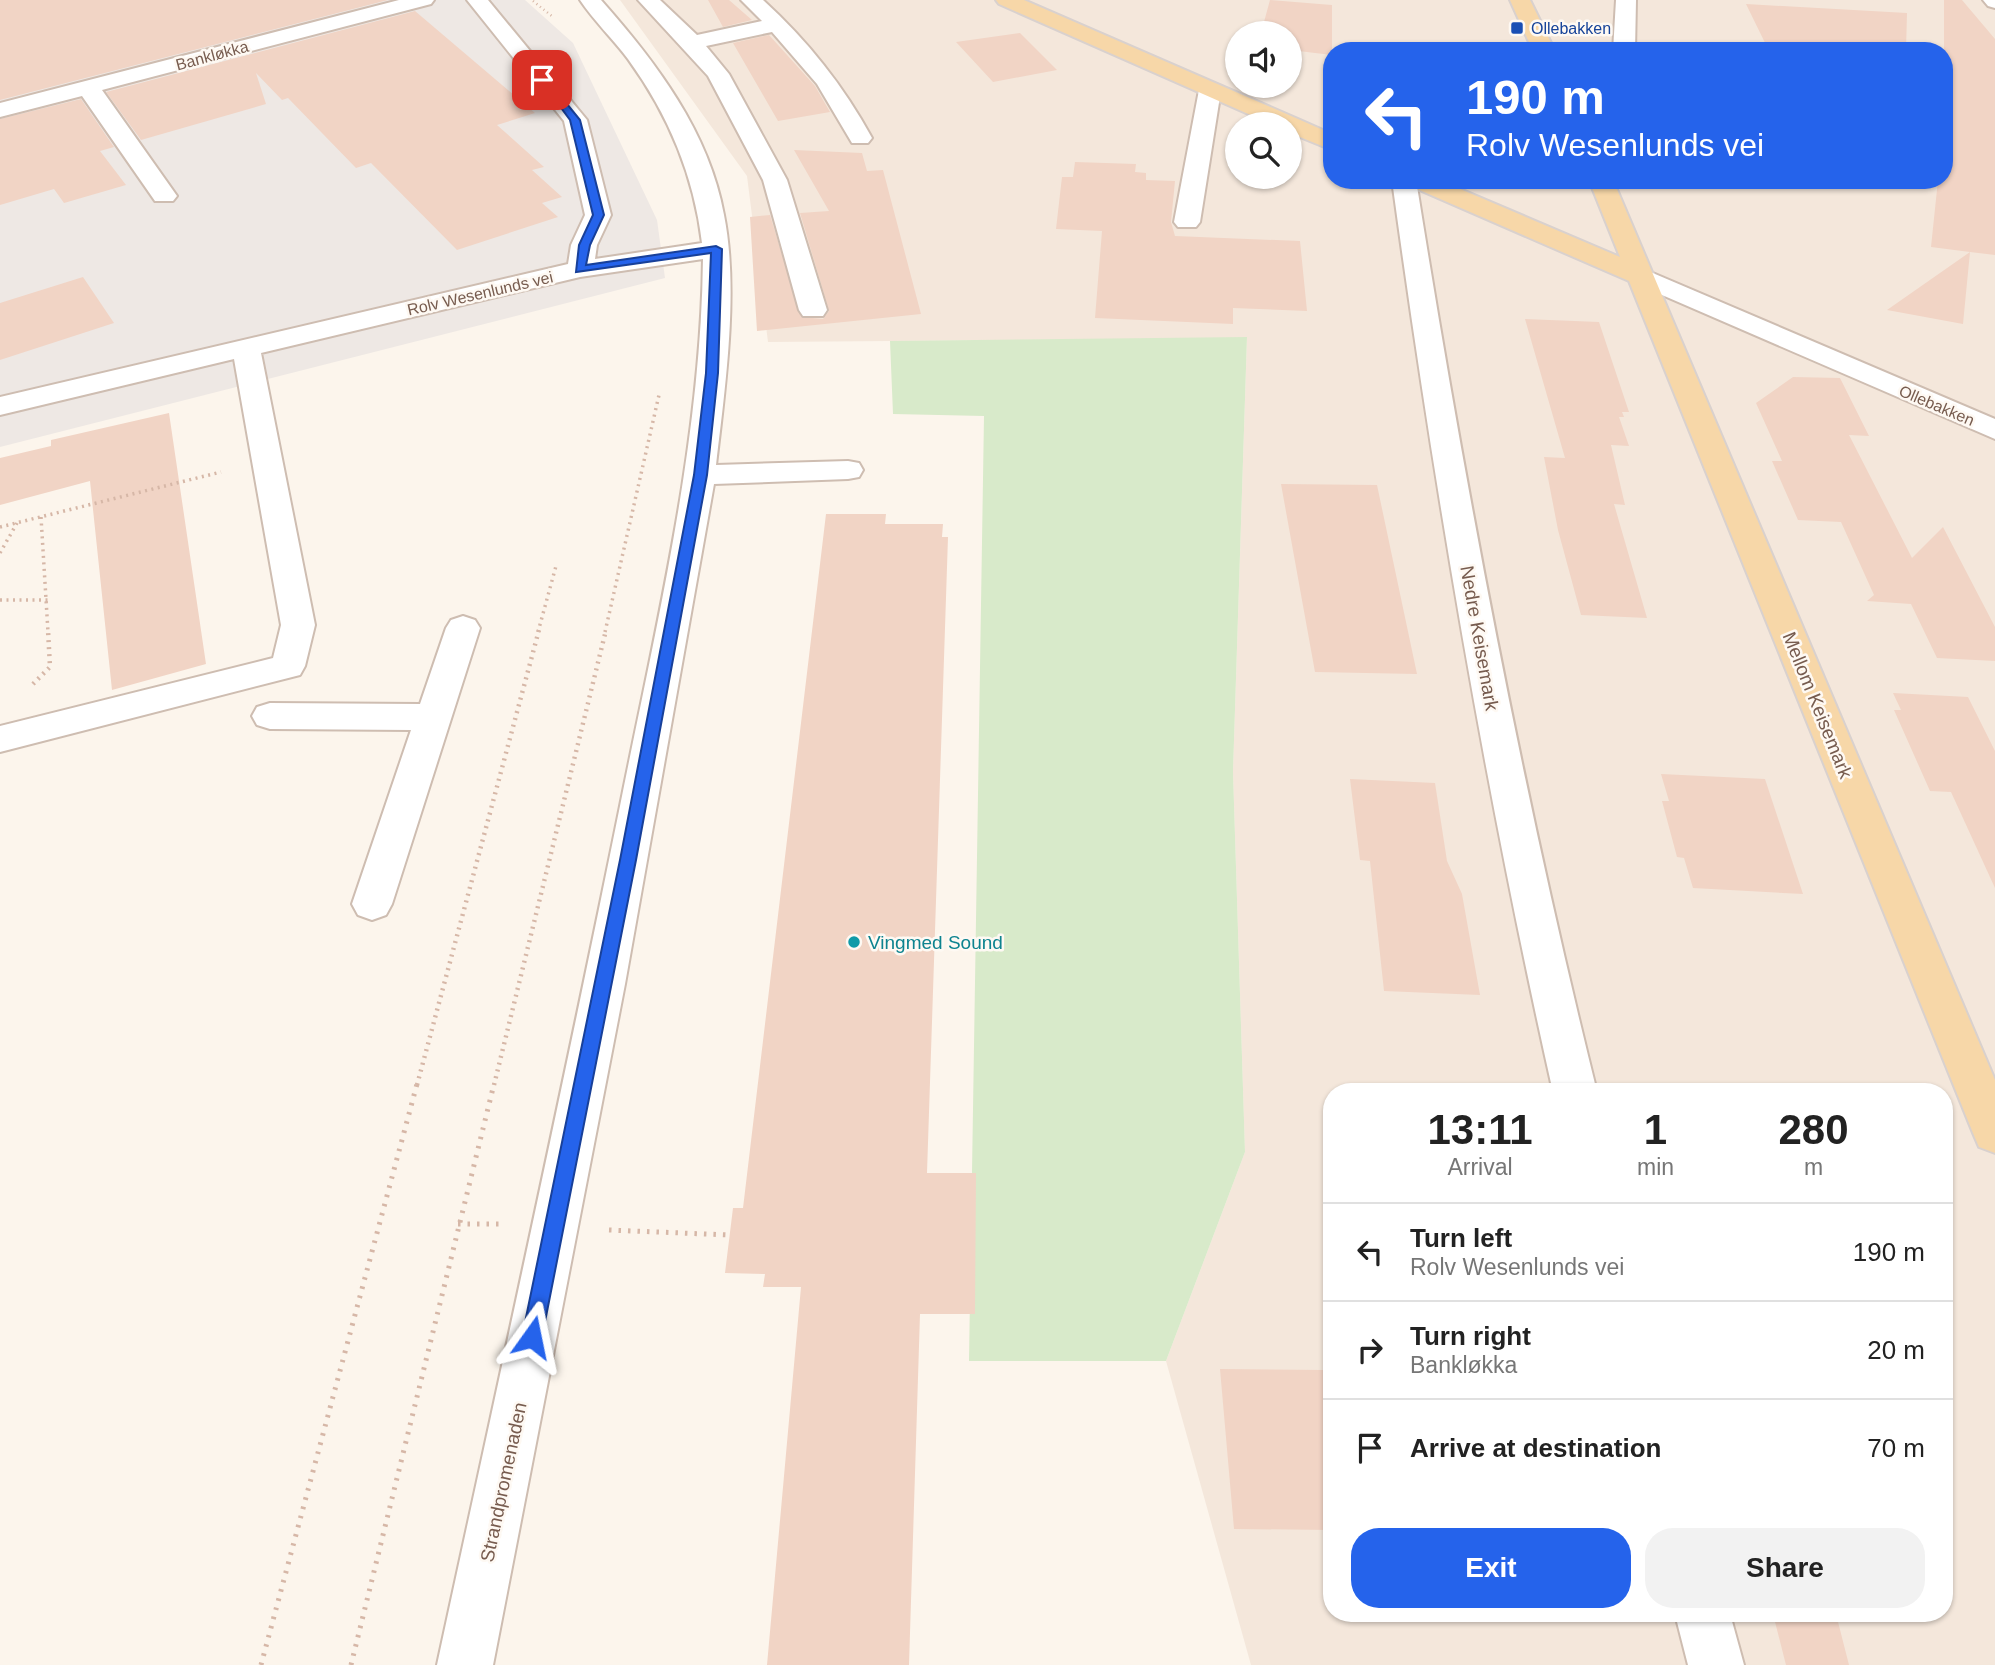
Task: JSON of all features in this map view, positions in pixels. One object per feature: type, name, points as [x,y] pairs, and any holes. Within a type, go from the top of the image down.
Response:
[{"type":"main road","points":[[1520,0],[1540,42]]},
{"type":"main road","points":[[1010,1],[1262,112]]},
{"type":"main road","points":[[1302,129],[1323,139]]},
{"type":"main road","name":"Ollebakken","points":[[1438,189],[1641,276]]},
{"type":"main road","name":"Mellom Keisemark","points":[[1606,189],[1995,1133]]},
{"type":"street","name":"Bankløkka","points":[[0,110],[424,0]]},
{"type":"street","points":[[477,0],[575,120],[598,215],[584,245],[580,270]]},
{"type":"street","name":"Strandpromenaden","points":[[465,1665],[628,860],[701,475],[712,373],[716,249],[706,195],[688,139],[663,92],[590,0]]},
{"type":"street","points":[[649,0],[692,43],[718,74],[775,180],[813,310]]},
{"type":"street","points":[[751,0],[802,48],[849,115],[860,138]]},
{"type":"street","points":[[1624,42],[1626,0]]},
{"type":"street","points":[[692,43],[778,24]]},
{"type":"street","points":[[88,87],[164,196]]},
{"type":"street","points":[[1187,222],[1210,90]]},
{"type":"street","name":"Nedre Keisemark","points":[[1405,189],[1479,639],[1552,997],[1573,1083]]},
{"type":"street","name":"Rolv Wesenlunds vei","points":[[0,406],[580,270],[716,249]]},
{"type":"street","name":"Ollebakken","points":[[1641,276],[1995,430]]},
{"type":"street","points":[[2,738],[288,666],[298,625],[246,350]]},
{"type":"street","points":[[701,475],[848,470]]},
{"type":"street","points":[[372,904],[463,628]]},
{"type":"street","points":[[270,716],[434,717]]},
{"type":"street","points":[[1705,1622],[1716,1665]]},
{"type":"path","points":[[351,1665],[628,540],[660,391]]},
{"type":"path","points":[[0,527],[221,472]]},
{"type":"path","points":[[2,738],[18,700],[50,667],[41,517]]},
{"type":"path","points":[[0,553],[17,523]]},
{"type":"path","points":[[261,1665],[556,566]]},
{"type":"path","points":[[0,600],[48,600]]},
{"type":"path","points":[[596,1230],[730,1235]]},
{"type":"shaded area","points":[[0,0],[525,0],[573,43],[657,220],[665,278],[0,447]]},
{"type":"shaded area","points":[[620,0],[1995,0],[1995,1665],[1251,1665],[1166,1361],[1245,1152],[1233,772],[1247,338],[768,342],[747,176]]},
{"type":"green space","points":[[1247,337],[1233,772],[1245,1152],[1166,1361],[969,1361],[984,416],[893,414],[890,341]]},
{"type":"building","points":[[0,0],[388,0],[0,100]]},
{"type":"building","points":[[708,0],[729,0],[752,20],[723,27]]},
{"type":"building","points":[[1270,0],[1332,5],[1332,42],[1323,42],[1323,54],[1302,51],[1302,21],[1264,21]]},
{"type":"building","points":[[1944,0],[1962,0],[1995,39],[1995,255],[1931,247],[1937,189],[1953,189],[1953,42],[1944,42]]},
{"type":"building","points":[[1746,4],[1907,13],[1906,42],[1765,42]]},
{"type":"building","points":[[415,11],[535,113],[497,125],[544,167],[532,170],[562,197],[542,203],[558,217],[457,250],[371,163],[356,168],[288,98],[282,100],[256,73],[266,104],[141,140],[106,92]]},
{"type":"building","points":[[1020,33],[1057,70],[993,82],[956,42]]},
{"type":"building","points":[[769,35],[815,86],[830,112],[778,121],[733,43]]},
{"type":"building","points":[[81,99],[114,147],[100,151],[126,185],[64,203],[54,189],[0,205],[0,119]]},
{"type":"building","points":[[794,150],[862,153],[867,171],[883,170],[921,314],[757,331],[750,217],[770,215],[801,317],[823,319],[829,311],[800,213],[829,211]]},
{"type":"building","points":[[1075,162],[1136,164],[1135,172],[1146,173],[1146,180],[1175,181],[1171,222],[1175,236],[1300,241],[1307,311],[1233,308],[1233,324],[1095,318],[1102,231],[1056,229],[1062,177],[1073,177]]},
{"type":"building","points":[[1970,252],[1963,324],[1887,310]]},
{"type":"building","points":[[83,277],[114,323],[0,360],[0,303]]},
{"type":"building","points":[[1525,319],[1599,322],[1629,412],[1622,412],[1624,417],[1619,417],[1629,446],[1611,445],[1625,505],[1614,504],[1647,618],[1581,615],[1558,530],[1544,457],[1565,458]]},
{"type":"building","points":[[1793,377],[1840,378],[1869,436],[1849,435],[1912,558],[1943,527],[1995,627],[1995,661],[1937,658],[1911,604],[1867,601],[1874,595],[1841,522],[1798,520],[1772,461],[1782,461],[1756,403]]},
{"type":"building","points":[[169,413],[206,664],[112,690],[90,481],[0,505],[0,458],[51,446],[51,440]]},
{"type":"building","points":[[1281,484],[1377,485],[1417,674],[1315,672]]},
{"type":"building","name":"Vingmed Sound","points":[[826,514],[886,514],[885,524],[943,524],[942,537],[948,537],[927,1173],[976,1173],[975,1314],[920,1314],[909,1665],[767,1665],[801,1287],[763,1287],[765,1274],[725,1273],[733,1208],[743,1208]]},
{"type":"building","points":[[1893,693],[1968,697],[1995,751],[1995,888],[1951,792],[1930,791],[1894,710],[1901,710]]},
{"type":"building","points":[[1661,774],[1765,779],[1803,894],[1693,888],[1684,858],[1677,857],[1662,801],[1669,801]]},
{"type":"building","points":[[1350,779],[1435,783],[1447,861],[1462,894],[1480,995],[1384,991],[1370,861],[1360,860]]},
{"type":"building","points":[[1220,1369],[1323,1370],[1323,1530],[1234,1529]]},
{"type":"building","points":[[1775,1622],[1838,1622],[1849,1665],[1786,1665]]},
{"type":"place","name":"Ollebakken","points":[[1517,28]]},
{"type":"place","name":"Vingmed Sound","points":[[854,942]]},
{"type":"route","points":[[532,1337],[628,860],[701,475],[712,373],[716,249],[623,261],[580,270],[584,245],[598,215],[575,120],[542,80]]}]
